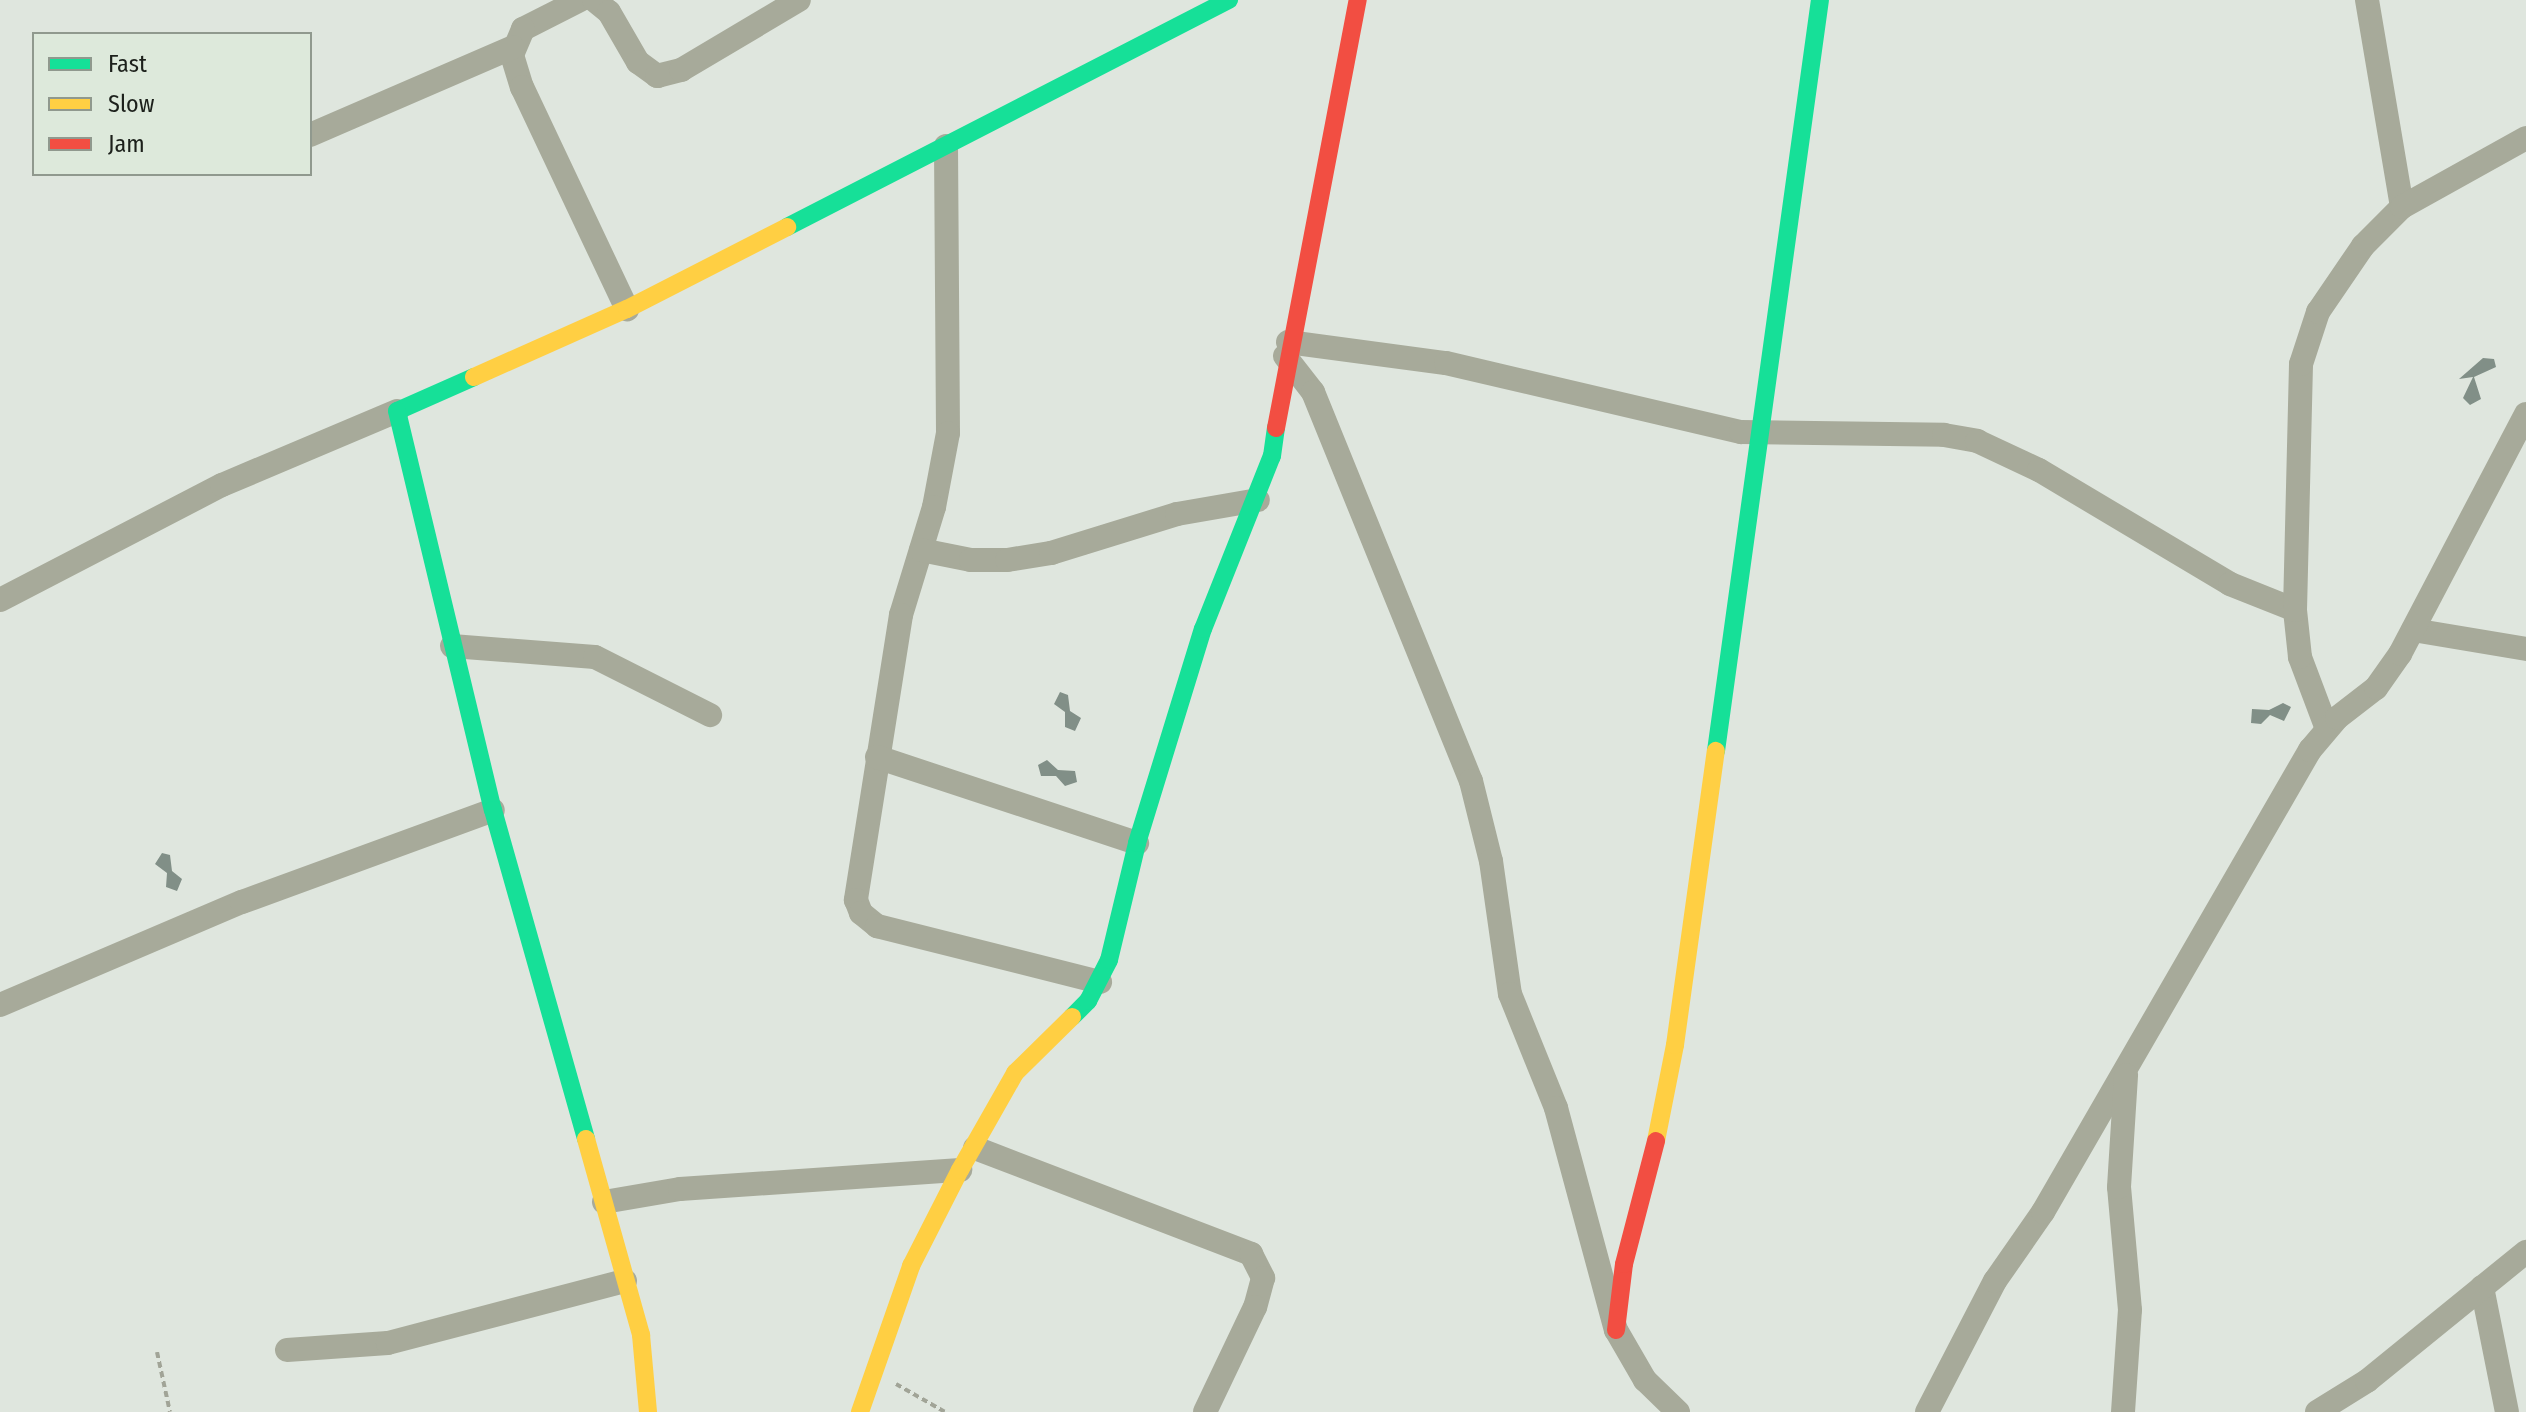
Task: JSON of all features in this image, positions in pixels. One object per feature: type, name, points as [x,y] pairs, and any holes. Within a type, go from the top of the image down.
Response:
[{"type":"street","points":[[312,134],[513,47],[523,29],[580,0]]},
{"type":"street","points":[[594,0],[609,12],[638,62],[657,76],[681,70],[799,0]]},
{"type":"street","points":[[0,600],[222,485],[627,309],[1229,0]]},
{"type":"street","points":[[860,1412],[911,1266],[960,1170],[1015,1073],[1079,1011],[1100,982],[1137,843],[1203,629],[1258,500],[1272,456],[1287,349],[1358,0]]},
{"type":"street","points":[[1616,1330],[1624,1264],[1649,1176],[1675,1045],[1756,433],[1820,0]]},
{"type":"street","points":[[2367,0],[2402,207]]},
{"type":"street","points":[[513,47],[522,87],[627,309]]},
{"type":"street","points":[[2327,729],[2300,657],[2295,610],[2301,364],[2318,312],[2341,273],[2402,207],[2526,138]]},
{"type":"street","points":[[946,146],[948,433],[921,550],[901,615],[857,871],[861,913],[877,926],[1100,982]]},
{"type":"street","points":[[1287,349],[1446,363],[1756,433],[1944,435],[1977,441],[2039,470],[2230,584],[2295,610]]},
{"type":"street","points":[[1287,349],[1313,392],[1471,781],[1491,861],[1510,994],[1556,1108],[1616,1330],[1645,1380],[1678,1412]]},
{"type":"street","points":[[397,411],[493,810],[641,1335],[648,1412]]},
{"type":"street","points":[[1927,1412],[1995,1281],[2043,1212],[2327,729],[2387,675],[2526,414]]},
{"type":"street","points":[[921,550],[971,560],[1007,560],[1051,553],[1177,514],[1258,500]]},
{"type":"street","points":[[2413,630],[2526,649]]},
{"type":"street","points":[[452,646],[595,657],[710,715]]},
{"type":"street","points":[[877,757],[1137,843]]},
{"type":"street","points":[[0,1005],[242,902],[493,810]]},
{"type":"street","points":[[2123,1412],[2130,1310],[2119,1187],[2126,1069]]},
{"type":"street","points":[[975,1148],[1251,1254],[1263,1278],[1255,1307],[1205,1412]]},
{"type":"street","points":[[604,1202],[680,1189],[960,1170]]},
{"type":"street","points":[[2317,1412],[2367,1381],[2526,1252]]},
{"type":"street","points":[[287,1350],[388,1343],[625,1281]]},
{"type":"street","points":[[2482,1287],[2507,1412]]},
{"type":"path","points":[[157,1352],[170,1412]]},
{"type":"path","points":[[873,1371],[945,1412]]},
{"type":"building","points":[[2483,358],[2494,359],[2496,367],[2474,377],[2481,399],[2470,405],[2463,398],[2473,377],[2459,379]]},
{"type":"building","points":[[1060,692],[1068,695],[1070,711],[1081,718],[1075,731],[1065,727],[1065,712],[1054,704]]},
{"type":"building","points":[[2283,703],[2291,707],[2284,721],[2270,715],[2261,724],[2251,723],[2252,709],[2269,710]]},
{"type":"building","points":[[1047,760],[1058,770],[1075,771],[1077,782],[1065,786],[1056,776],[1041,776],[1038,765]]},
{"type":"building","points":[[162,853],[170,855],[172,871],[182,879],[177,891],[166,887],[167,873],[155,864]]},
{"type":"traffic: fast","points":[[787,227],[1229,0]]},
{"type":"traffic: fast","points":[[1716,751],[1820,0]]},
{"type":"traffic: fast","points":[[474,377],[397,411],[493,810],[586,1139]]},
{"type":"traffic: fast","points":[[1072,1017],[1088,1001],[1109,960],[1137,843],[1203,629],[1272,456],[1276,428]]},
{"type":"traffic: slow","points":[[474,377],[627,309],[787,227]]},
{"type":"traffic: slow","points":[[1656,1141],[1675,1045],[1716,751]]},
{"type":"traffic: slow","points":[[860,1412],[911,1266],[960,1170],[1015,1073],[1072,1017]]},
{"type":"traffic: slow","points":[[586,1139],[641,1335],[648,1412]]},
{"type":"traffic: jam","points":[[1276,428],[1358,0]]},
{"type":"traffic: jam","points":[[1616,1330],[1624,1264],[1656,1141]]}]
